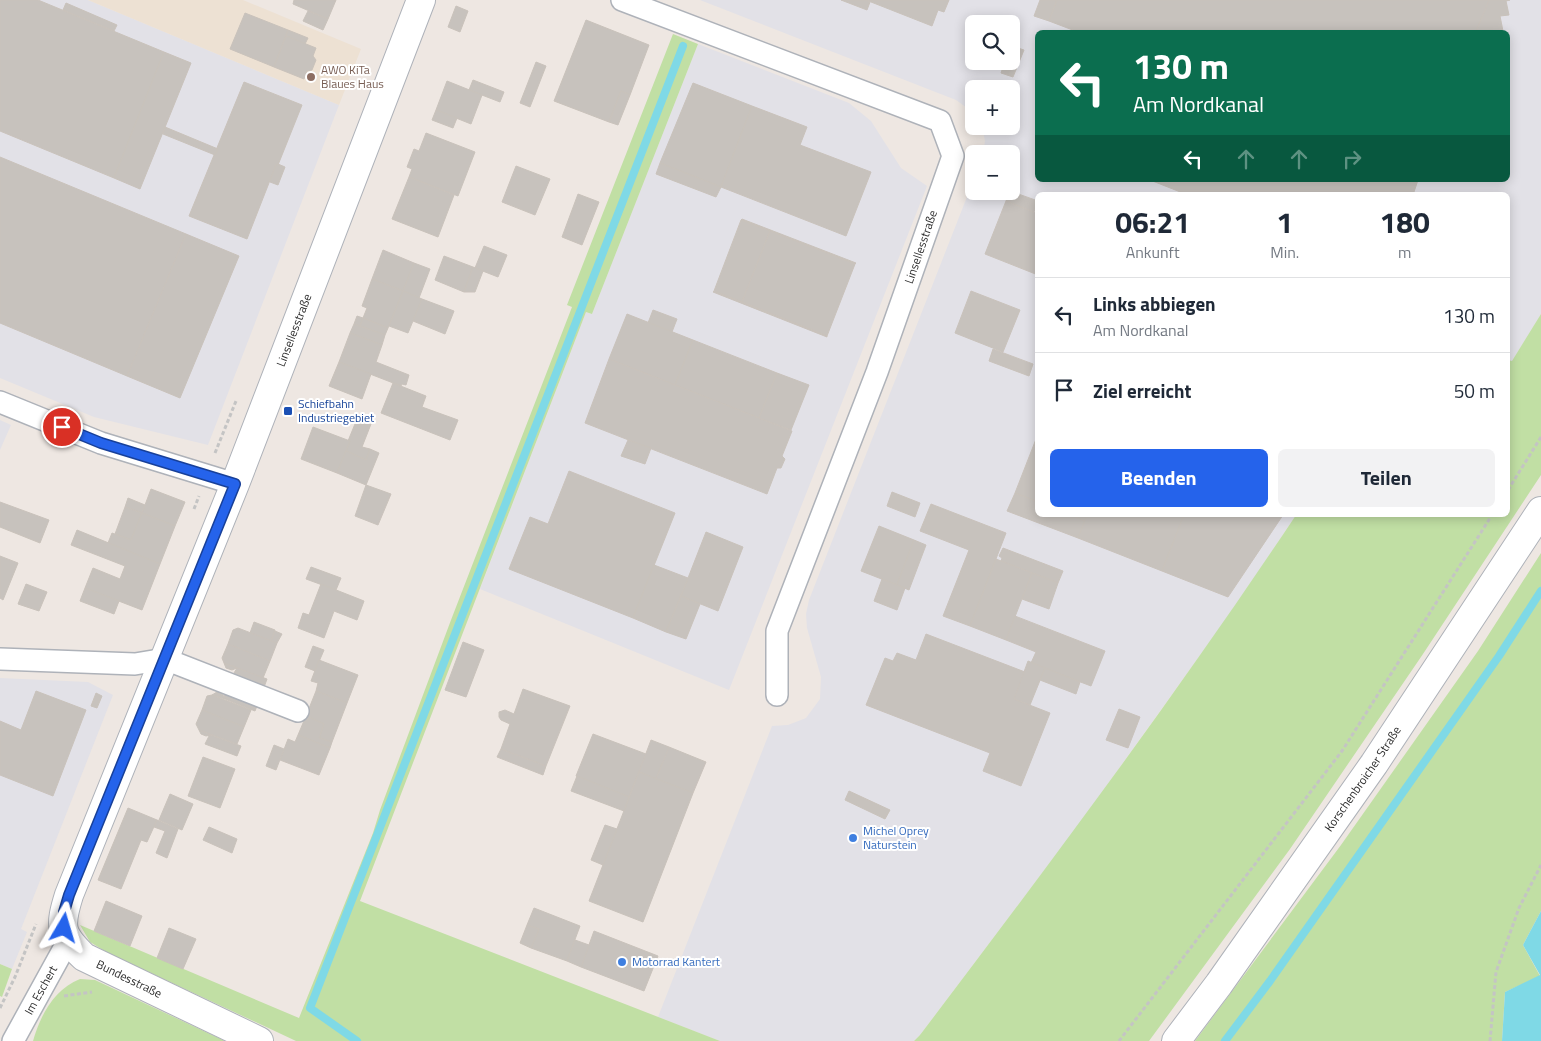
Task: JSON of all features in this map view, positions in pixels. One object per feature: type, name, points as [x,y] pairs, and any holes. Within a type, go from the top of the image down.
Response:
[{"type":"street","name":"Linsellesstraße","points":[[68,941],[64,928],[64,912],[69,895],[235,484],[422,0]]},
{"type":"street","name":"Linsellesstraße","points":[[622,0],[940,121],[953,156],[876,372],[777,631],[777,695]]},
{"type":"street","points":[[0,402],[101,443],[235,484]]},
{"type":"street","name":"Korschenbroicher Straße","points":[[1176,1041],[1219,984],[1374,764],[1541,510]]},
{"type":"street","points":[[0,659],[135,664],[165,658],[298,711]]},
{"type":"street","name":"Im Eschert","points":[[13,1041],[68,941]]},
{"type":"street","name":"Bundesstraße","points":[[68,941],[84,957],[260,1041]]},
{"type":"path","points":[[1510,487],[1541,437]]},
{"type":"path","points":[[1119,1041],[1342,751],[1491,517]]},
{"type":"path","points":[[1490,1041],[1496,972],[1519,908],[1541,865]]},
{"type":"path","points":[[0,1008],[15,977]]},
{"type":"path","points":[[41,989],[60,997],[94,992]]},
{"type":"shaded area","points":[[0,0],[88,0],[339,105],[208,445],[94,417],[0,378]]},
{"type":"shaded area","name":"AWO KiTa Blaues Haus","points":[[88,0],[243,0],[361,49],[339,105]]},
{"type":"shaded area","points":[[700,0],[1541,0],[1541,314],[1512,362],[1510,361],[1510,192],[1035,192],[1035,517],[1295,517],[1239,601],[1074,831],[914,1041],[720,1041],[658,1017],[772,726],[788,725],[806,718],[820,699],[821,677],[807,628],[806,614],[809,600],[966,200],[1020,200],[1020,145],[984,145],[984,135],[1020,135],[1020,80],[965,80],[965,106],[956,100]]},
{"type":"shaded area","points":[[698,44],[849,103],[871,121],[901,168],[927,186],[729,690],[480,589],[586,312],[592,314]]},
{"type":"shaded area","points":[[0,420],[11,425],[0,450]]},
{"type":"shaded area","points":[[0,678],[88,682],[113,695],[21,929],[27,932],[12,969],[0,964]]},
{"type":"green space","points":[[673,34],[698,44],[592,314],[586,312],[360,901],[720,1041],[296,1041],[108,953],[90,942],[80,925],[299,1018],[373,833],[451,620],[572,307],[567,305]]},
{"type":"green space","points":[[1541,314],[1541,475],[1423,654],[1290,849],[1149,1041],[914,1041],[1112,778],[1205,648],[1295,517],[1510,517],[1510,360],[1512,361]]},
{"type":"green space","points":[[1541,553],[1541,911],[1523,945],[1540,976],[1505,992],[1502,1041],[1195,1041],[1341,845],[1478,651]]},
{"type":"green space","points":[[0,964],[12,969],[2,997],[0,996]]},
{"type":"green space","points":[[80,979],[95,980],[225,1041],[33,1041],[49,1004],[63,989]]},
{"type":"water","points":[[1541,911],[1541,1041],[1502,1041],[1505,992],[1540,975],[1523,945]]},
{"type":"building","points":[[0,0],[38,0],[164,52],[114,178],[0,131]]},
{"type":"building","points":[[294,0],[336,0],[328,19],[293,4]]},
{"type":"building","points":[[841,0],[866,0],[870,2],[867,10]]},
{"type":"building","points":[[866,0],[949,0],[944,12],[938,10],[932,26]]},
{"type":"building","points":[[1040,0],[1057,0],[1049,21],[1034,16]]},
{"type":"building","points":[[1057,0],[1489,0],[1477,30],[1073,30],[1049,21]]},
{"type":"building","points":[[1489,0],[1510,0],[1506,1],[1509,15],[1500,16],[1503,30],[1477,30]]},
{"type":"building","points":[[66,3],[117,25],[114,31],[63,10]]},
{"type":"building","points":[[456,6],[468,11],[460,32],[448,27]]},
{"type":"building","points":[[308,11],[328,19],[323,30],[303,21]]},
{"type":"building","points":[[245,13],[288,30],[274,67],[230,49]]},
{"type":"building","points":[[586,20],[649,45],[630,95],[621,91],[609,122],[554,101]]},
{"type":"building","points":[[288,30],[308,38],[305,44],[286,36]]},
{"type":"building","points":[[286,36],[316,48],[313,56],[316,60],[312,70],[307,71],[304,79],[274,67]]},
{"type":"building","points":[[1020,49],[1024,50],[1020,60]]},
{"type":"building","points":[[164,52],[191,63],[140,189],[114,178]]},
{"type":"building","points":[[536,62],[546,66],[530,107],[520,103]]},
{"type":"building","points":[[1002,70],[1016,70],[1013,77],[1001,73]]},
{"type":"building","points":[[473,80],[504,92],[500,102],[469,90]]},
{"type":"building","points":[[447,81],[482,95],[471,124],[436,110]]},
{"type":"building","points":[[244,82],[302,105],[247,239],[189,216]]},
{"type":"building","points":[[693,83],[752,106],[721,187],[660,163]]},
{"type":"building","points":[[621,91],[630,95],[618,125],[609,122]]},
{"type":"building","points":[[752,106],[807,127],[800,145],[871,172],[846,236],[721,187]]},
{"type":"building","points":[[436,110],[457,118],[453,128],[432,120]]},
{"type":"building","points":[[165,127],[218,149],[215,155],[163,134]]},
{"type":"building","points":[[426,133],[475,152],[458,196],[409,177],[412,169],[407,167],[414,149],[419,151]]},
{"type":"building","points":[[0,157],[186,234],[127,376],[0,323]]},
{"type":"building","points":[[660,163],[721,187],[716,197],[656,174]]},
{"type":"building","points":[[278,164],[285,167],[278,185],[270,182],[270,180]]},
{"type":"building","points":[[516,166],[550,179],[535,215],[502,202]]},
{"type":"building","points":[[409,177],[454,195],[438,237],[392,219]]},
{"type":"building","points":[[1155,182],[1417,182],[1414,192],[1180,192]]},
{"type":"building","points":[[578,194],[599,202],[582,245],[562,237]]},
{"type":"building","points":[[1020,195],[1035,200],[1034,212],[1006,200],[1020,200]]},
{"type":"building","points":[[1006,201],[1035,213],[1035,274],[985,254]]},
{"type":"building","points":[[742,219],[856,263],[741,220]]},
{"type":"building","points":[[741,220],[770,231],[742,302],[714,291]]},
{"type":"building","points":[[770,231],[855,264],[827,336],[742,302]]},
{"type":"building","points":[[186,234],[239,256],[180,398],[127,376]]},
{"type":"building","points":[[484,246],[507,255],[498,277],[475,268]]},
{"type":"building","points":[[383,250],[414,263],[403,291],[372,279]]},
{"type":"building","points":[[444,256],[473,267],[464,292],[435,280]]},
{"type":"building","points":[[414,263],[430,269],[419,298],[403,291]]},
{"type":"building","points":[[473,267],[483,271],[475,292],[464,292]]},
{"type":"building","points":[[372,279],[403,291],[388,328],[363,318],[367,308],[362,306]]},
{"type":"building","points":[[403,291],[422,299],[408,333],[389,326]]},
{"type":"building","points":[[971,291],[1020,310],[1003,352],[955,333]]},
{"type":"building","points":[[713,292],[827,336],[827,337]]},
{"type":"building","points":[[422,299],[454,311],[445,334],[413,321]]},
{"type":"building","points":[[653,310],[677,319],[672,332],[648,323]]},
{"type":"building","points":[[627,314],[693,340],[675,385],[609,359]]},
{"type":"building","points":[[357,316],[363,318],[360,326],[354,324]]},
{"type":"building","points":[[363,318],[388,328],[385,335],[360,326]]},
{"type":"building","points":[[354,324],[385,335],[382,345],[350,333]]},
{"type":"building","points":[[350,333],[382,345],[376,362],[409,375],[406,385],[402,384],[401,386],[339,362]]},
{"type":"building","points":[[693,340],[777,373],[759,418],[675,385]]},
{"type":"building","points":[[993,349],[1033,364],[1029,376],[989,361]]},
{"type":"building","points":[[609,359],[792,431],[782,456],[785,459],[781,468],[777,468],[767,494],[585,423]]},
{"type":"building","points":[[339,362],[371,374],[362,399],[329,386]]},
{"type":"building","points":[[777,373],[809,385],[791,430],[759,418]]},
{"type":"building","points":[[393,383],[426,396],[422,407],[458,420],[450,440],[381,413]]},
{"type":"building","points":[[357,419],[371,424],[362,447],[370,449],[366,460],[346,451]]},
{"type":"building","points":[[313,427],[350,441],[337,473],[301,459]]},
{"type":"building","points":[[628,440],[651,448],[645,464],[621,456]]},
{"type":"building","points":[[1035,442],[1035,501],[1015,493]]},
{"type":"building","points":[[370,449],[379,453],[366,485],[337,473],[346,451],[366,460]]},
{"type":"building","points":[[569,471],[675,513],[633,618],[509,569],[530,517],[548,524]]},
{"type":"building","points":[[366,485],[391,494],[378,525],[355,516]]},
{"type":"building","points":[[151,489],[185,502],[175,526],[142,513]]},
{"type":"building","points":[[892,492],[920,503],[915,517],[887,506]]},
{"type":"building","points":[[1015,493],[1035,501],[1035,517],[1076,517],[1085,521],[1078,538],[1007,511]]},
{"type":"building","points":[[128,498],[145,505],[142,513],[125,507]]},
{"type":"building","points":[[0,502],[49,520],[40,543],[0,527]]},
{"type":"building","points":[[931,504],[1006,533],[970,626],[943,616],[969,550],[920,531]]},
{"type":"building","points":[[125,507],[142,513],[131,540],[115,534]]},
{"type":"building","points":[[142,513],[175,526],[160,564],[108,543],[112,533],[131,540]]},
{"type":"building","points":[[1076,517],[1086,517],[1085,521]]},
{"type":"building","points":[[1086,517],[1183,517],[1162,571],[1078,538]]},
{"type":"building","points":[[1183,517],[1282,517],[1228,597],[1162,571]]},
{"type":"building","points":[[879,526],[914,540],[897,585],[861,571]]},
{"type":"building","points":[[77,530],[160,564],[142,610],[85,588],[93,568],[120,579],[125,566],[71,545]]},
{"type":"building","points":[[706,532],[743,547],[718,611],[681,596]]},
{"type":"building","points":[[914,540],[926,545],[909,590],[897,585]]},
{"type":"building","points":[[1003,548],[1063,571],[1058,583],[1001,561],[1002,558],[999,556]]},
{"type":"building","points":[[0,556],[18,563],[3,600],[0,598]]},
{"type":"building","points":[[996,559],[1032,573],[1006,640],[970,626]]},
{"type":"building","points":[[654,565],[688,578],[666,632],[633,618]]},
{"type":"building","points":[[311,567],[341,578],[336,590],[306,579]]},
{"type":"building","points":[[1032,573],[1058,583],[1049,609],[1022,599]]},
{"type":"building","points":[[882,579],[905,588],[897,610],[874,601]]},
{"type":"building","points":[[26,584],[47,592],[39,611],[18,604]]},
{"type":"building","points":[[321,584],[364,601],[357,620],[334,611],[324,638],[298,628],[303,613],[309,615]]},
{"type":"building","points":[[85,588],[119,601],[114,614],[80,601]]},
{"type":"building","points":[[681,596],[700,604],[686,639],[666,632]]},
{"type":"building","points":[[1015,616],[1105,651],[1091,686],[1031,663],[1036,652],[1006,640]]},
{"type":"building","points":[[254,622],[275,630],[271,641],[250,633]]},
{"type":"building","points":[[238,628],[277,643],[270,661],[228,644],[233,630]]},
{"type":"building","points":[[275,631],[282,634],[277,643],[271,641]]},
{"type":"building","points":[[926,634],[1025,672],[1014,699],[1050,713],[1021,786],[983,771],[990,753],[866,705],[885,658],[893,661],[897,653],[916,660]]},
{"type":"building","points":[[463,642],[484,650],[466,697],[445,690]]},
{"type":"building","points":[[228,644],[270,661],[263,678],[224,663],[222,658]]},
{"type":"building","points":[[313,646],[324,650],[315,671],[305,667]]},
{"type":"building","points":[[319,660],[358,675],[347,703],[316,691],[318,683],[311,681]]},
{"type":"building","points":[[1028,661],[1045,668],[1030,705],[1014,699]]},
{"type":"building","points":[[224,663],[237,668],[232,670],[226,668]]},
{"type":"building","points":[[237,668],[267,679],[263,690],[231,678]]},
{"type":"building","points":[[1045,668],[1080,682],[1076,694],[1040,680]]},
{"type":"building","points":[[228,688],[259,701],[255,711],[225,699]]},
{"type":"building","points":[[523,689],[570,706],[546,766],[501,749],[510,724],[501,720],[499,712],[505,710],[514,714]]},
{"type":"building","points":[[36,691],[86,710],[53,796],[0,775],[0,721],[21,730]]},
{"type":"building","points":[[316,691],[347,703],[332,742],[319,738],[324,724],[306,716]]},
{"type":"building","points":[[217,692],[223,695],[225,699],[212,695]]},
{"type":"building","points":[[96,693],[102,696],[97,708],[91,706]]},
{"type":"building","points":[[212,695],[251,710],[244,727],[202,710],[207,696]]},
{"type":"building","points":[[1119,709],[1140,717],[1128,748],[1106,740]]},
{"type":"building","points":[[202,710],[244,727],[237,744],[199,730],[196,724]]},
{"type":"building","points":[[306,716],[324,724],[319,738],[332,742],[330,748],[298,735]]},
{"type":"building","points":[[199,730],[211,735],[201,734]]},
{"type":"building","points":[[593,734],[646,754],[629,797],[576,776]]},
{"type":"building","points":[[211,735],[241,746],[237,756],[205,744]]},
{"type":"building","points":[[298,735],[330,748],[319,775],[280,760],[288,739],[295,742]]},
{"type":"building","points":[[651,740],[669,747],[656,779],[639,772]]},
{"type":"building","points":[[274,745],[284,749],[276,770],[266,766]]},
{"type":"building","points":[[669,747],[706,762],[693,793],[656,779]]},
{"type":"building","points":[[501,749],[546,766],[543,775],[497,757]]},
{"type":"building","points":[[203,757],[235,769],[220,808],[188,796]]},
{"type":"building","points":[[639,772],[693,793],[643,922],[589,901]]},
{"type":"building","points":[[577,776],[629,797],[624,811],[571,791]]},
{"type":"building","points":[[849,791],[890,810],[885,819],[845,800]]},
{"type":"building","points":[[170,794],[193,804],[182,830],[159,820]]},
{"type":"building","points":[[128,808],[157,820],[147,842],[141,840],[121,889],[98,880]]},
{"type":"building","points":[[157,820],[178,829],[167,858],[156,853],[165,831],[154,827]]},
{"type":"building","points":[[605,825],[617,829],[603,865],[591,860]]},
{"type":"building","points":[[209,827],[237,839],[232,853],[203,840]]},
{"type":"building","points":[[106,901],[142,916],[130,946],[94,931]]},
{"type":"building","points":[[534,908],[580,926],[567,961],[531,948],[539,929],[527,925]]},
{"type":"building","points":[[527,925],[539,929],[531,948],[520,943]]},
{"type":"building","points":[[169,928],[196,939],[183,969],[157,958]]},
{"type":"building","points":[[594,931],[658,956],[644,991],[581,967]]},
{"type":"building","points":[[575,940],[589,945],[581,967],[567,961]]},
{"type":"waterway","points":[[357,1041],[310,1008],[683,46]]},
{"type":"waterway","points":[[1225,1041],[1270,981],[1499,656],[1541,591]]},
{"type":"place","name":"AWO KiTa Blaues Haus","points":[[311,77]]},
{"type":"place","name":"Schiefbahn Industriegebiet","points":[[288,411]]},
{"type":"place","name":"Michel Oprey Naturstein","points":[[853,838]]},
{"type":"place","name":"Motorrad Kantert","points":[[622,962]]},
{"type":"route","points":[[62,427],[101,443],[235,484],[69,895],[64,912],[64,928]]}]
